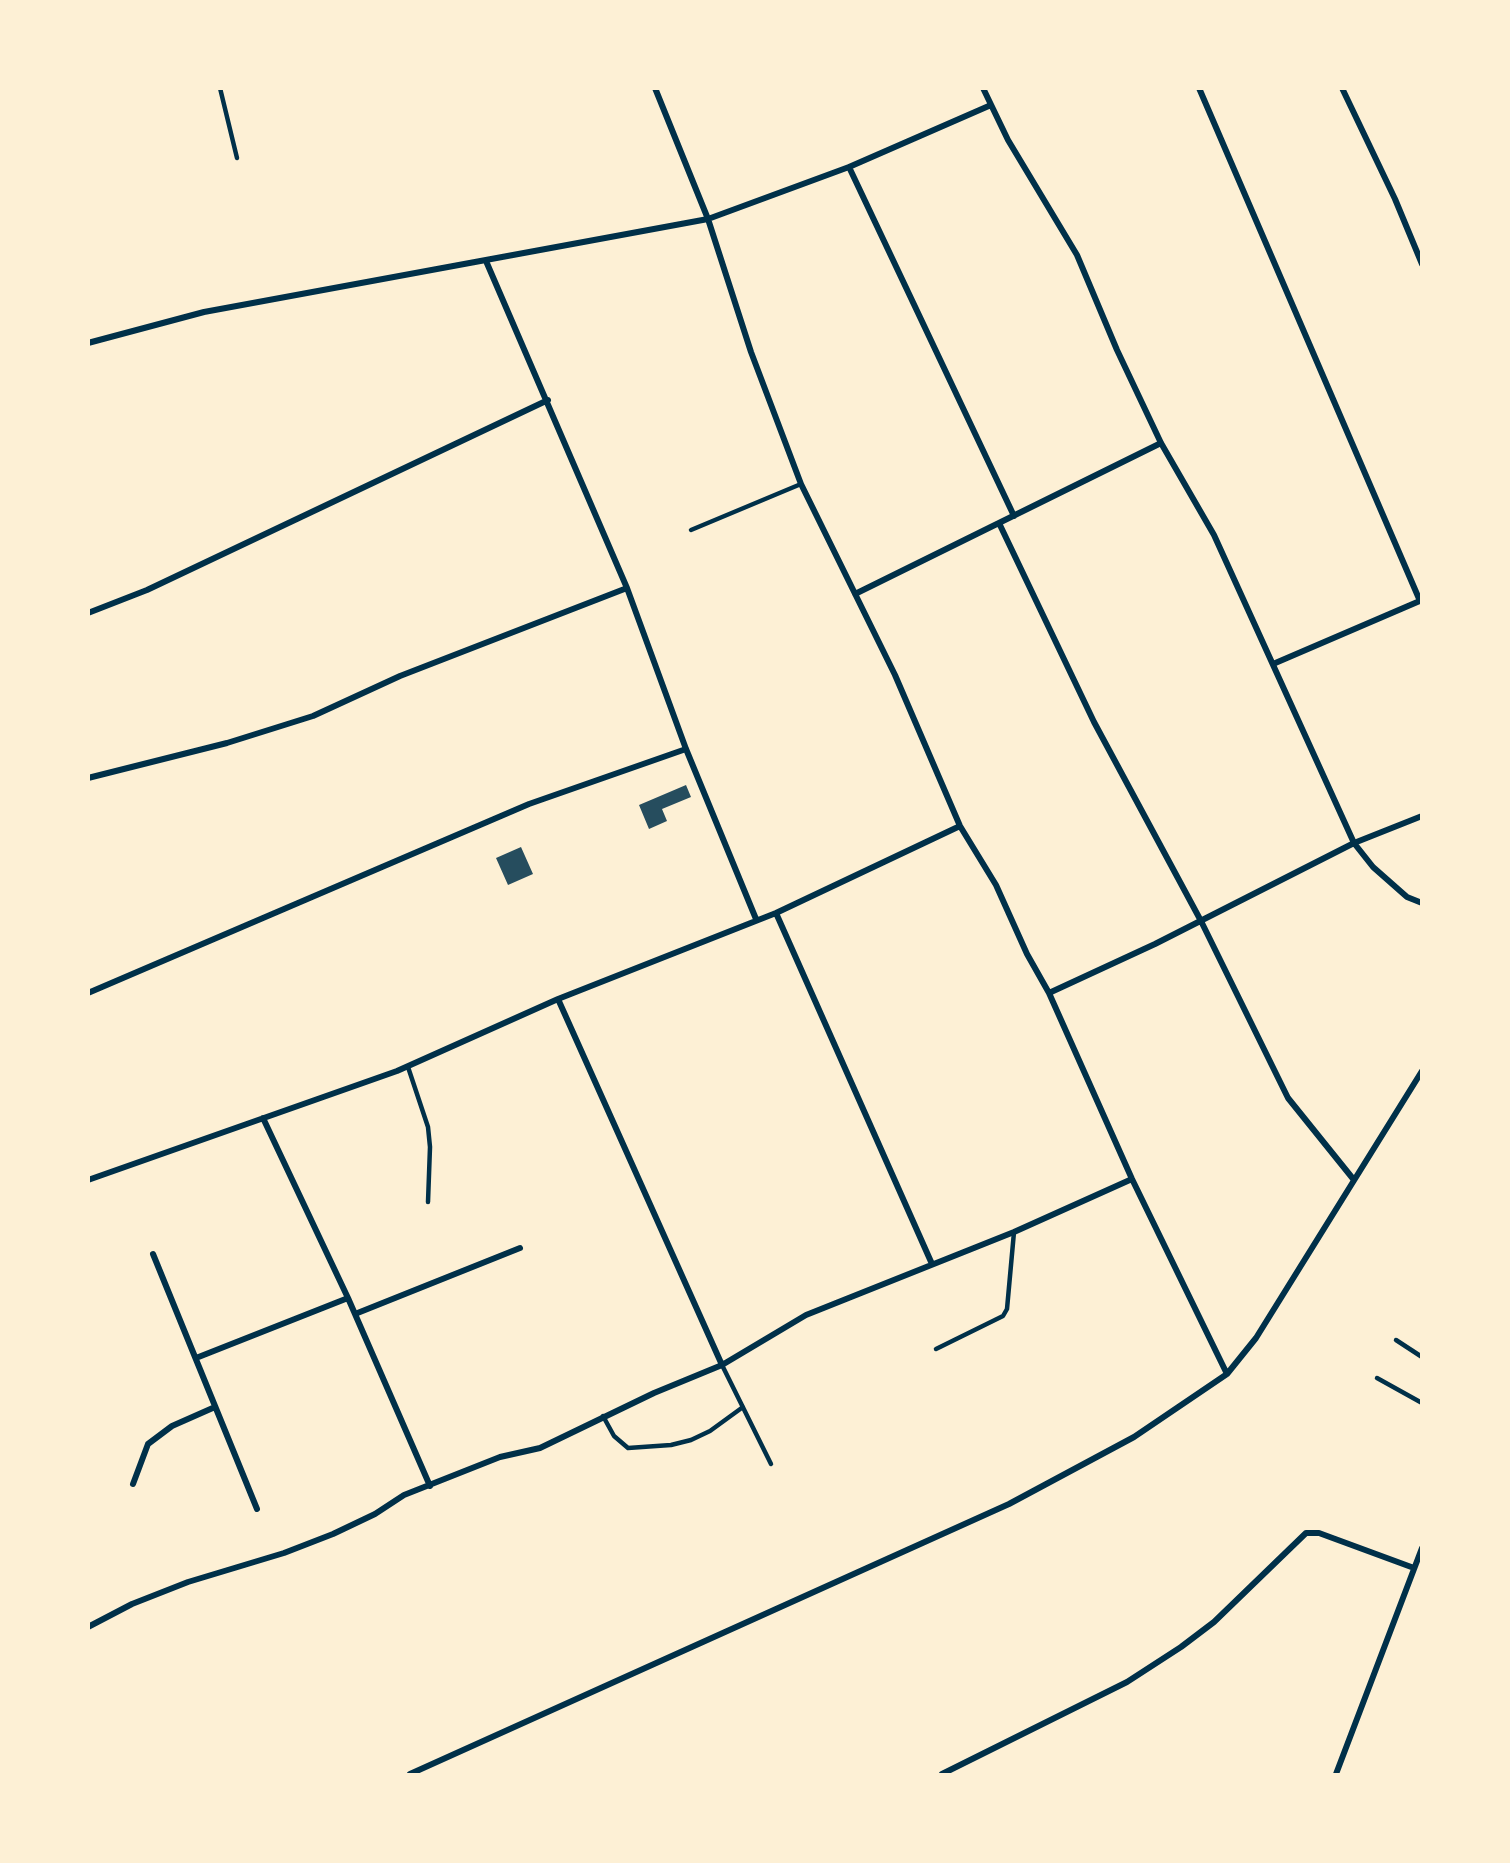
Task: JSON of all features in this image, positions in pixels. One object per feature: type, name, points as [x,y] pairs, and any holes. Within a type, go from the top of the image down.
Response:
[{"type":"street","points":[[655,88],[708,219],[751,352],[801,484],[895,675],[960,826],[996,885],[1027,954],[1049,993],[1132,1179],[1227,1374]]},
{"type":"street","points":[[983,88],[1077,255],[1117,350],[1161,443],[1214,535],[1354,843],[1373,867],[1407,897],[1422,903]]},
{"type":"street","points":[[1199,88],[1421,601],[1273,664]]},
{"type":"street","points":[[1342,88],[1395,199],[1422,264]]},
{"type":"street","points":[[88,343],[204,312],[708,219],[849,167],[991,105]]},
{"type":"street","points":[[849,167],[1014,516]]},
{"type":"street","points":[[486,261],[548,400],[627,588],[686,749],[756,919]]},
{"type":"street","points":[[88,613],[147,590],[548,400]]},
{"type":"street","points":[[855,594],[1161,443]]},
{"type":"street","points":[[999,524],[1094,722],[1201,921],[1288,1098],[1354,1180]]},
{"type":"street","points":[[88,778],[227,743],[303,719],[400,676],[627,588]]},
{"type":"street","points":[[88,993],[530,804],[686,749]]},
{"type":"street","points":[[1049,993],[1201,921],[1354,843],[1422,816]]},
{"type":"street","points":[[88,1180],[408,1067],[558,999],[776,913],[960,826]]},
{"type":"street","points":[[776,913],[932,1264]]},
{"type":"street","points":[[558,999],[722,1365]]},
{"type":"street","points":[[410,1774],[1009,1504],[1134,1437],[1227,1374],[1256,1338],[1422,1071]]},
{"type":"street","points":[[264,1119],[348,1298],[429,1486]]},
{"type":"street","points":[[88,1627],[132,1604],[178,1586],[244,1563],[284,1553],[333,1533],[375,1514],[404,1495],[500,1457],[540,1448],[603,1416],[722,1365],[806,1315],[1014,1232],[1132,1179]]},
{"type":"street","points":[[355,1314],[520,1248]]},
{"type":"street","points":[[153,1254],[257,1509]]},
{"type":"street","points":[[196,1358],[348,1298]]},
{"type":"street","points":[[133,1484],[148,1443],[172,1426],[215,1407]]},
{"type":"street","points":[[942,1774],[1127,1682],[1181,1647],[1214,1622],[1306,1533],[1319,1533],[1414,1568]]},
{"type":"street","points":[[1336,1774],[1422,1548]]},
{"type":"lane","points":[[220,88],[237,158]]},
{"type":"lane","points":[[691,530],[801,484]]},
{"type":"lane","points":[[408,1067],[428,1127],[428,1202]]},
{"type":"lane","points":[[936,1350],[1003,1316],[1007,1309],[1014,1232]]},
{"type":"lane","points":[[1396,1340],[1422,1357]]},
{"type":"lane","points":[[722,1365],[771,1464]]},
{"type":"lane","points":[[1377,1378],[1422,1403]]},
{"type":"lane","points":[[603,1416],[614,1437],[628,1448],[671,1445],[691,1440],[710,1431],[743,1407]]},
{"type":"building","points":[[686,785],[691,797],[662,809],[667,821],[649,829],[639,805]]},
{"type":"building","points":[[521,847],[533,874],[508,885],[496,858]]}]
